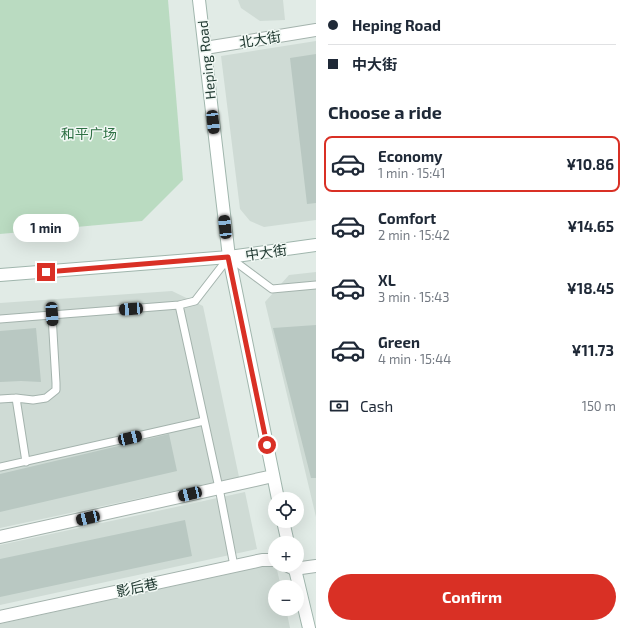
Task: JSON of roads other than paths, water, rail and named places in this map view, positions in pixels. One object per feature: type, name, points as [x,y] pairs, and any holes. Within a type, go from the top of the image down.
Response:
[{"type":"main road","name":"Heping Road","points":[[199,0],[228,257],[276,492]]},
{"type":"main road","name":"北大街","points":[[205,48],[316,30]]},
{"type":"main road","name":"中大街","points":[[0,275],[228,257],[316,245]]},
{"type":"main road","points":[[0,537],[273,476]]},
{"type":"main road","name":"影后巷","points":[[0,617],[262,560],[268,560]]},
{"type":"main road","points":[[304,566],[316,566]]},
{"type":"main road","points":[[293,572],[309,628]]},
{"type":"lane","points":[[0,319],[179,305],[195,301],[228,257],[272,289],[316,285]]},
{"type":"lane","points":[[179,305],[219,488],[234,566]]},
{"type":"lane","points":[[0,398],[33,400],[46,398],[56,390],[52,314]]},
{"type":"lane","points":[[16,398],[26,462]]},
{"type":"lane","points":[[0,467],[204,421]]},
{"type":"park label","name":"和平广场","points":[[89,133]]}]
